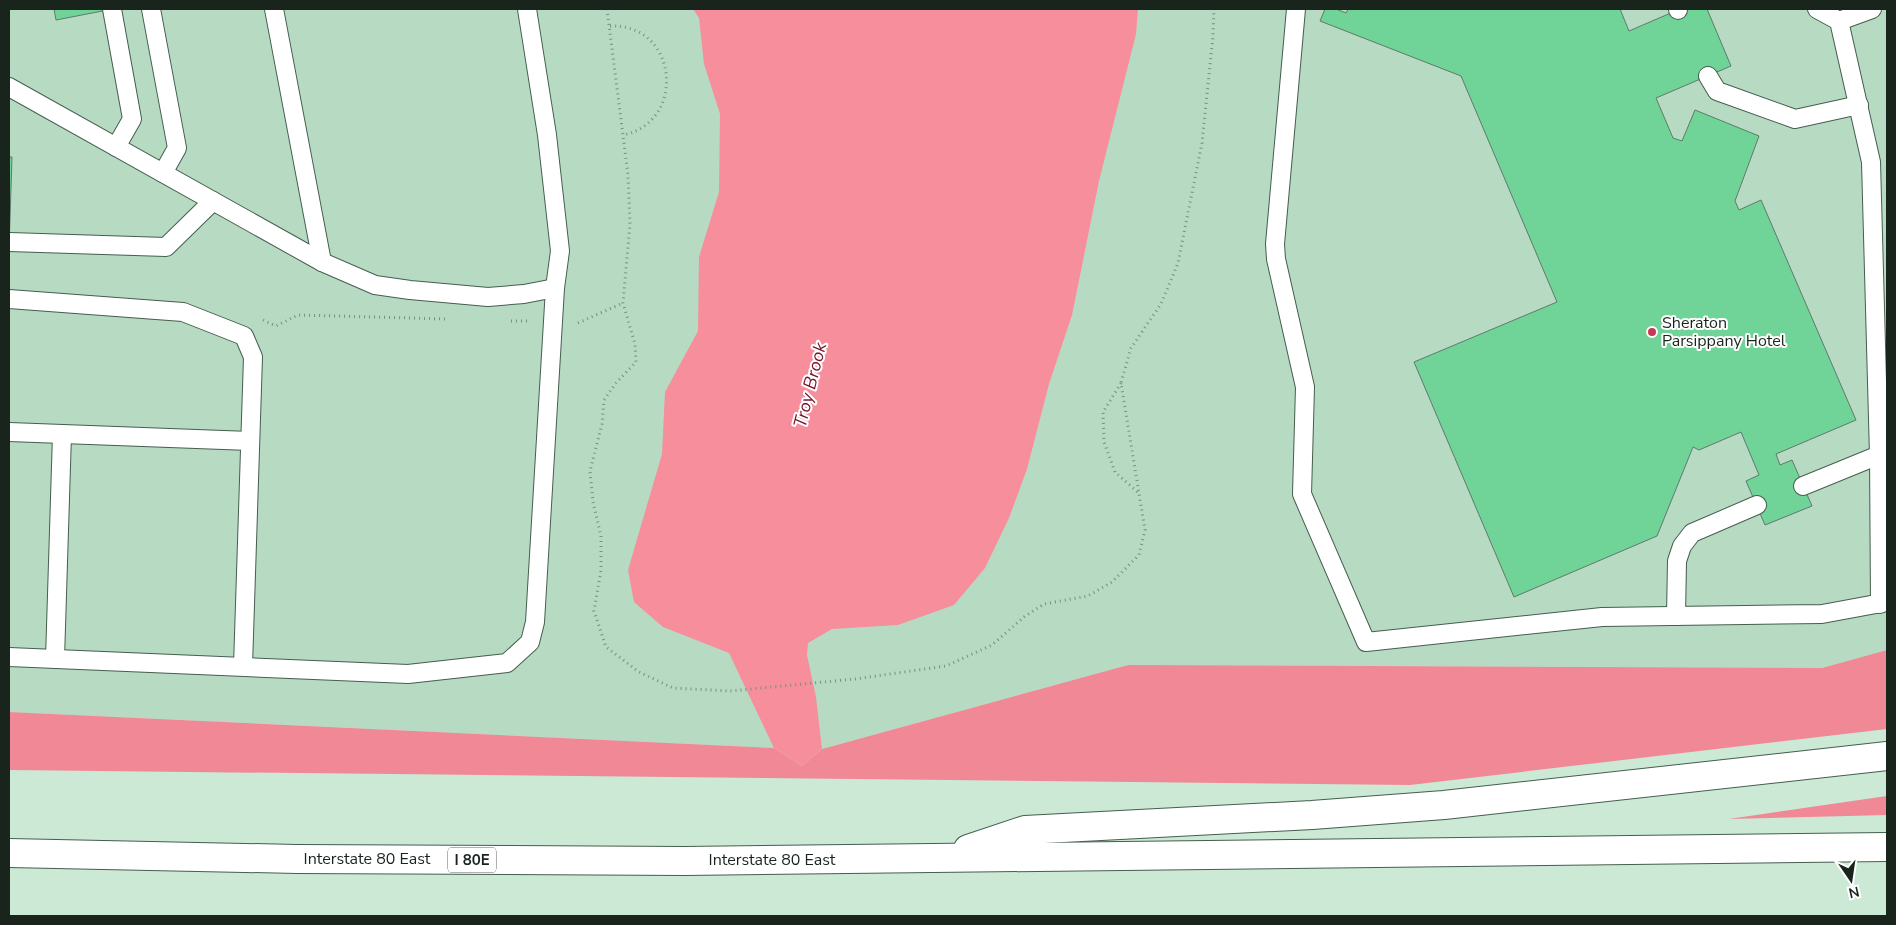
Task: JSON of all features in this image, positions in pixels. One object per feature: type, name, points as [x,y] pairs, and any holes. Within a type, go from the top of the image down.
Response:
[{"type":"highway","points":[[935,859],[1025,830],[1444,806],[1887,756]]},
{"type":"highway","name":"Interstate 80 East","points":[[9,853],[298,859],[674,861],[1887,847]]},
{"type":"lane","points":[[112,9],[132,119],[116,147]]},
{"type":"lane","points":[[151,9],[177,148],[163,173]]},
{"type":"lane","points":[[274,9],[322,262]]},
{"type":"lane","points":[[9,657],[408,674],[507,663],[530,642],[535,622],[556,288],[560,251],[547,135],[527,9]]},
{"type":"lane","points":[[1296,9],[1276,259],[1305,387],[1302,494],[1366,642],[1602,617],[1822,614],[1883,603],[1871,162],[1839,21],[1817,9]]},
{"type":"lane","points":[[1839,21],[1872,9]]},
{"type":"lane","points":[[1708,76],[1717,91],[1795,120],[1859,105]]},
{"type":"lane","points":[[9,87],[322,262],[375,285],[488,297],[524,294],[556,288]]},
{"type":"lane","points":[[9,242],[166,247],[213,201]]},
{"type":"lane","points":[[9,299],[183,312],[244,336],[253,357],[243,666]]},
{"type":"lane","points":[[9,432],[250,441]]},
{"type":"lane","points":[[55,659],[62,434]]},
{"type":"lane","points":[[1803,486],[1879,455]]},
{"type":"lane","points":[[1676,616],[1677,561],[1682,546],[1692,533],[1756,505]]},
{"type":"path","points":[[607,9],[624,135],[630,224],[623,303],[634,344],[636,362],[616,383],[604,400],[602,424],[590,471],[593,502],[601,536],[601,570],[594,611],[606,647],[639,672],[673,688],[730,691],[855,679],[946,666],[992,645],[1024,617],[1044,604],[1088,596],[1112,582],[1139,555],[1146,530],[1121,383]]},
{"type":"path","points":[[1140,494],[1115,472],[1104,442],[1103,412],[1121,383],[1131,348],[1161,304],[1178,263],[1202,144],[1214,9]]},
{"type":"path","points":[[610,26],[620,26],[643,34],[653,42],[666,69],[666,94],[658,113],[643,129],[624,135]]},
{"type":"path","points":[[578,323],[623,303]]},
{"type":"path","points":[[260,318],[276,326],[298,315],[455,320]]},
{"type":"path","points":[[504,321],[533,322]]},
{"type":"shaded area","points":[[9,9],[1887,9],[1887,650],[1822,668],[1128,665],[822,749],[802,766],[774,748],[9,712]]},
{"type":"shaded area","points":[[1887,650],[1887,729],[1410,785],[9,770],[9,712],[774,748],[802,766],[822,749],[1128,665],[1822,668]]},
{"type":"shaded area","points":[[1887,796],[1887,815],[1729,819]]},
{"type":"water","name":"Troy Brook","points":[[693,9],[1138,9],[1136,34],[1099,181],[1072,315],[1049,384],[1027,469],[1009,518],[985,568],[954,605],[898,625],[832,629],[808,643],[807,655],[816,697],[822,749],[802,766],[774,748],[729,653],[663,627],[634,602],[628,570],[662,454],[665,392],[698,331],[699,257],[719,192],[720,114],[704,64],[699,18]]},
{"type":"building","points":[[54,9],[113,9],[56,20]]},
{"type":"building","name":"Sheraton Parsippany Hotel","points":[[1325,9],[1336,9],[1346,13],[1348,9],[1620,9],[1629,31],[1680,9],[1707,9],[1731,66],[1656,98],[1673,138],[1682,141],[1695,110],[1759,136],[1735,201],[1739,210],[1761,200],[1856,420],[1776,454],[1780,465],[1792,460],[1812,506],[1765,525],[1746,481],[1759,475],[1741,432],[1699,450],[1693,447],[1657,536],[1514,597],[1414,362],[1557,302],[1461,76],[1320,21]]},
{"type":"building","points":[[9,157],[12,157],[9,249]]},
{"type":"place","name":"Sheraton Parsippany Hotel","points":[[1652,332]]}]
